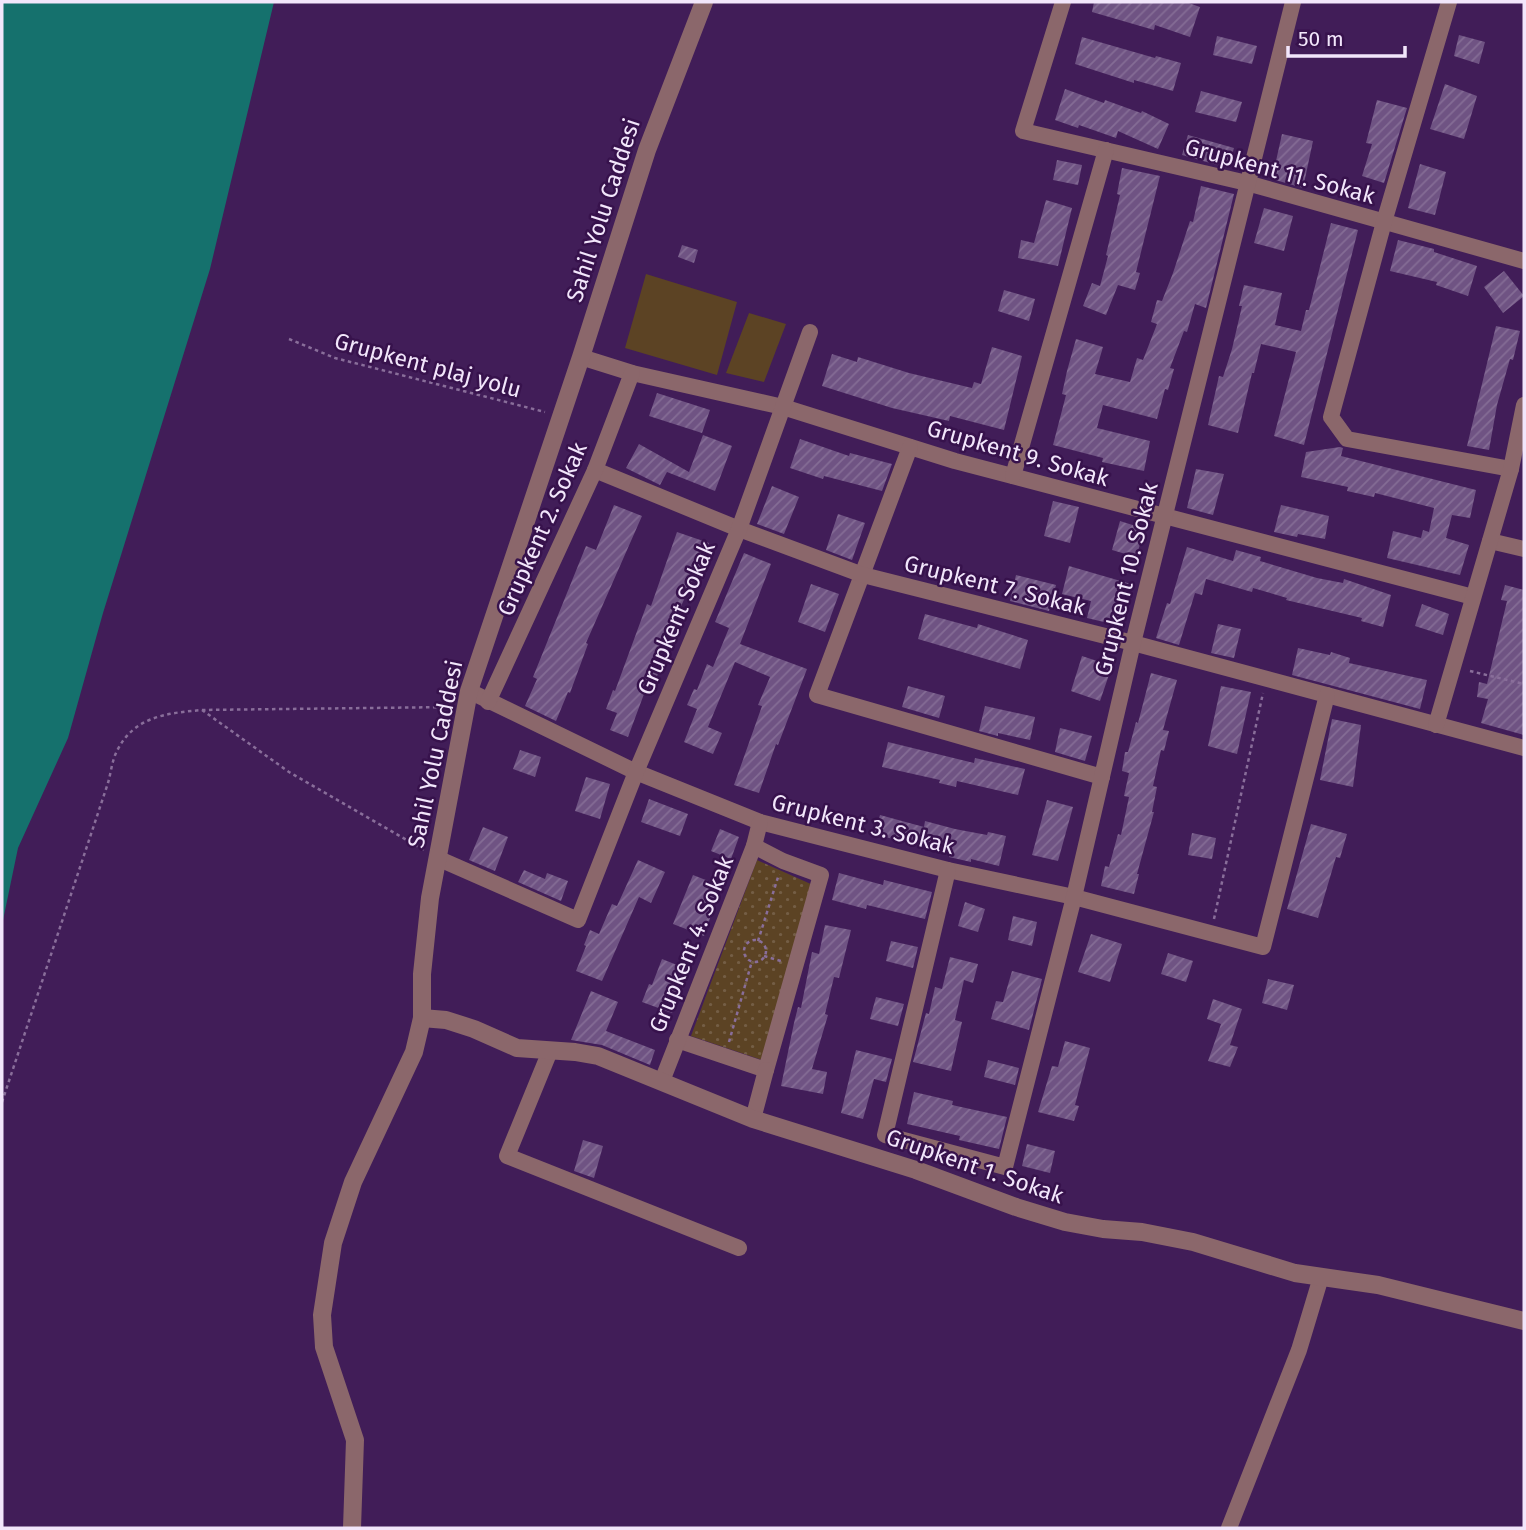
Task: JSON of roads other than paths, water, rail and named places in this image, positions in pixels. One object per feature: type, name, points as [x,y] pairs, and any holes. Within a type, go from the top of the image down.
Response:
[{"type":"street","name":"Sahil Yolu Caddesi","points":[[352,1528],[355,1440],[324,1347],[323,1315],[332,1243],[353,1182],[414,1052],[422,1018],[422,974],[430,898],[467,699],[648,150],[704,2]]},
{"type":"street","name":"Grupkent 11. Sokak","points":[[1063,2],[1023,131],[1247,183],[1524,261]]},
{"type":"street","name":"Grupkent 10. Sokak","points":[[948,870],[885,1135],[1005,1167],[1074,897],[1133,643],[1293,2]]},
{"type":"street","points":[[1449,2],[1384,222],[1331,417],[1348,439],[1511,469]]},
{"type":"street","points":[[1013,476],[1106,150]]},
{"type":"street","name":"Grupkent Sokak","points":[[437,858],[578,919],[636,772],[738,529],[810,332]]},
{"type":"street","name":"Grupkent 9. Sokak","points":[[581,357],[632,373],[783,407],[1013,476],[1473,597]]},
{"type":"street","name":"Grupkent 2. Sokak","points":[[488,702],[594,470],[632,373]]},
{"type":"street","points":[[1436,725],[1511,469],[1524,405]]},
{"type":"street","points":[[910,447],[817,695],[1102,777]]},
{"type":"street","name":"Grupkent 7. Sokak","points":[[594,470],[738,529],[863,575],[1133,643],[1524,748]]},
{"type":"street","points":[[1490,541],[1524,549]]},
{"type":"street","name":"Grupkent 3. Sokak","points":[[467,699],[488,702],[636,772],[760,822],[948,870],[1074,897],[1263,947],[1326,695]]},
{"type":"street","name":"Grupkent 4. Sokak","points":[[662,1081],[754,846],[760,822]]},
{"type":"street","points":[[753,1119],[821,875],[783,861],[754,846]]},
{"type":"street","name":"Grupkent 1. Sokak","points":[[422,1018],[446,1020],[474,1028],[517,1048],[597,1056],[753,1119],[916,1170],[1065,1222],[1103,1229],[1142,1231],[1193,1242],[1295,1273],[1378,1284],[1524,1321]]},
{"type":"street","points":[[677,1040],[766,1070]]},
{"type":"street","points":[[550,1051],[507,1156],[739,1248]]},
{"type":"street","points":[[1229,1528],[1299,1350],[1321,1277]]}]
